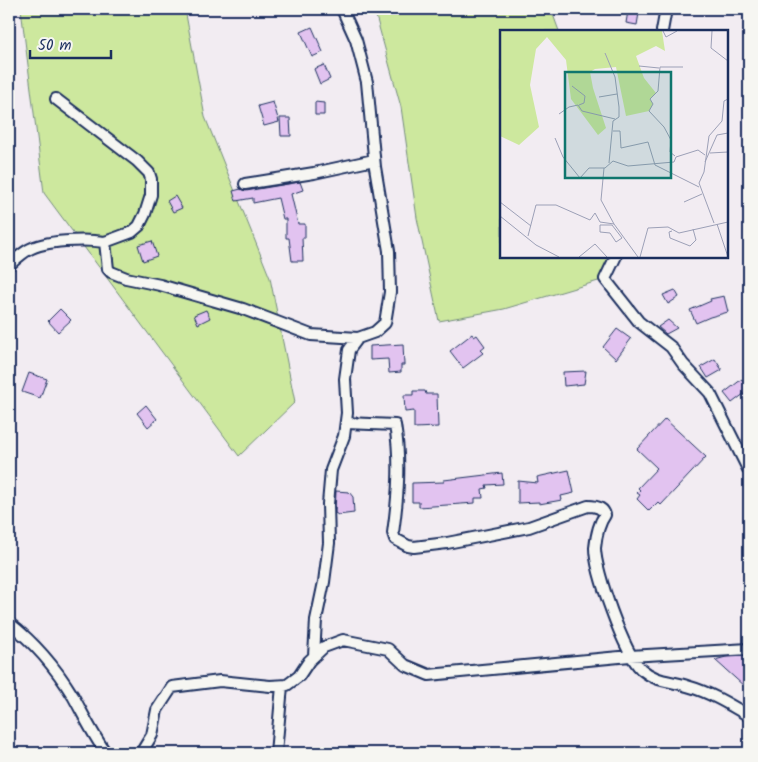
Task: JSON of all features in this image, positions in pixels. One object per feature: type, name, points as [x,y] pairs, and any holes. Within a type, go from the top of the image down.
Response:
[{"type":"street","points":[[105,242],[108,269],[111,272],[126,278],[166,287],[243,309],[311,335],[358,338],[375,332],[385,323],[390,292],[389,251],[374,160],[367,82],[356,40],[342,9]]},
{"type":"street","points":[[662,30],[666,9]]},
{"type":"street","points":[[9,265],[28,250],[50,243],[95,240],[105,242],[132,232],[139,226],[152,195],[149,173],[137,161],[56,100]]},
{"type":"street","points":[[245,184],[314,174],[374,160]]},
{"type":"street","points":[[615,258],[605,279],[640,322],[671,347],[683,364],[710,393],[749,470]]},
{"type":"street","points":[[314,656],[316,620],[324,582],[329,543],[328,504],[331,470],[344,436],[346,423],[346,379],[349,350],[358,338]]},
{"type":"street","points":[[346,423],[395,425],[399,472],[393,533],[395,539],[408,546],[447,543],[529,527],[588,506],[596,506],[605,515],[601,521],[595,547],[597,562],[616,623],[630,656],[641,669],[659,681],[686,685],[720,698],[749,716]]},
{"type":"street","points":[[9,624],[47,659],[72,696],[86,723],[106,753]]},
{"type":"street","points":[[140,753],[152,735],[158,710],[172,687],[220,681],[270,686],[287,685],[299,676],[314,656],[324,647],[343,640],[363,642],[388,649],[405,665],[429,675],[630,656],[749,649]]},
{"type":"street","points":[[276,753],[282,686]]},
{"type":"green space","points":[[21,9],[185,9],[205,117],[270,278],[295,402],[239,456],[44,193]]},
{"type":"green space","points":[[374,9],[551,9],[559,30],[500,30],[500,258],[615,258],[605,279],[504,309],[439,321],[417,218],[401,107]]},
{"type":"building","points":[[628,11],[639,13],[637,25],[626,23]]},
{"type":"building","points":[[312,27],[323,52],[312,57],[301,32]]},
{"type":"building","points":[[324,65],[330,79],[320,84],[314,69]]},
{"type":"building","points":[[273,102],[279,122],[264,126],[258,106]]},
{"type":"building","points":[[315,102],[324,103],[324,115],[315,115]]},
{"type":"building","points":[[280,118],[290,118],[291,136],[281,136]]},
{"type":"building","points":[[300,182],[303,190],[291,194],[298,224],[305,224],[305,238],[302,238],[303,261],[292,261],[289,238],[286,238],[286,219],[283,219],[278,198],[253,203],[253,198],[236,201],[233,191],[241,189],[246,191]]},
{"type":"building","points":[[175,196],[182,208],[173,212],[167,201]]},
{"type":"building","points":[[152,241],[157,256],[143,261],[138,245]]},
{"type":"building","points":[[675,290],[679,297],[668,304],[663,295]]},
{"type":"building","points":[[724,296],[728,312],[696,323],[690,310],[711,301],[710,299]]},
{"type":"building","points":[[60,309],[71,320],[58,332],[48,321]]},
{"type":"building","points":[[206,310],[210,318],[198,324],[194,315]]},
{"type":"building","points":[[668,320],[677,328],[666,334],[658,327]]},
{"type":"building","points":[[617,329],[631,339],[616,359],[603,347]]},
{"type":"building","points":[[472,334],[474,337],[477,335],[485,346],[480,350],[483,353],[463,368],[450,351]]},
{"type":"building","points":[[403,344],[404,365],[401,365],[401,372],[389,373],[388,359],[370,360],[370,346]]},
{"type":"building","points":[[715,359],[722,370],[708,378],[701,367]]},
{"type":"building","points":[[586,371],[584,384],[564,386],[563,372]]},
{"type":"building","points":[[29,373],[47,379],[40,398],[22,392]]},
{"type":"building","points":[[742,379],[749,390],[732,403],[724,393]]},
{"type":"building","points":[[413,391],[437,394],[438,427],[414,428],[414,411],[405,412],[404,395],[413,395]]},
{"type":"building","points":[[146,405],[157,419],[148,427],[137,413]]},
{"type":"building","points":[[665,419],[706,457],[661,505],[658,502],[649,511],[637,499],[640,495],[637,493],[640,490],[638,488],[657,468],[637,449]]},
{"type":"building","points":[[569,470],[574,493],[561,496],[562,500],[539,504],[539,502],[518,503],[518,481],[538,483],[537,477]]},
{"type":"building","points":[[502,473],[503,484],[486,485],[487,488],[482,489],[483,498],[475,498],[475,503],[419,507],[419,502],[412,502],[412,483],[444,482],[444,480]]},
{"type":"building","points":[[336,491],[349,492],[353,497],[354,513],[338,515],[335,513]]},
{"type":"building","points":[[749,656],[749,682],[745,687],[715,660],[726,657]]}]
